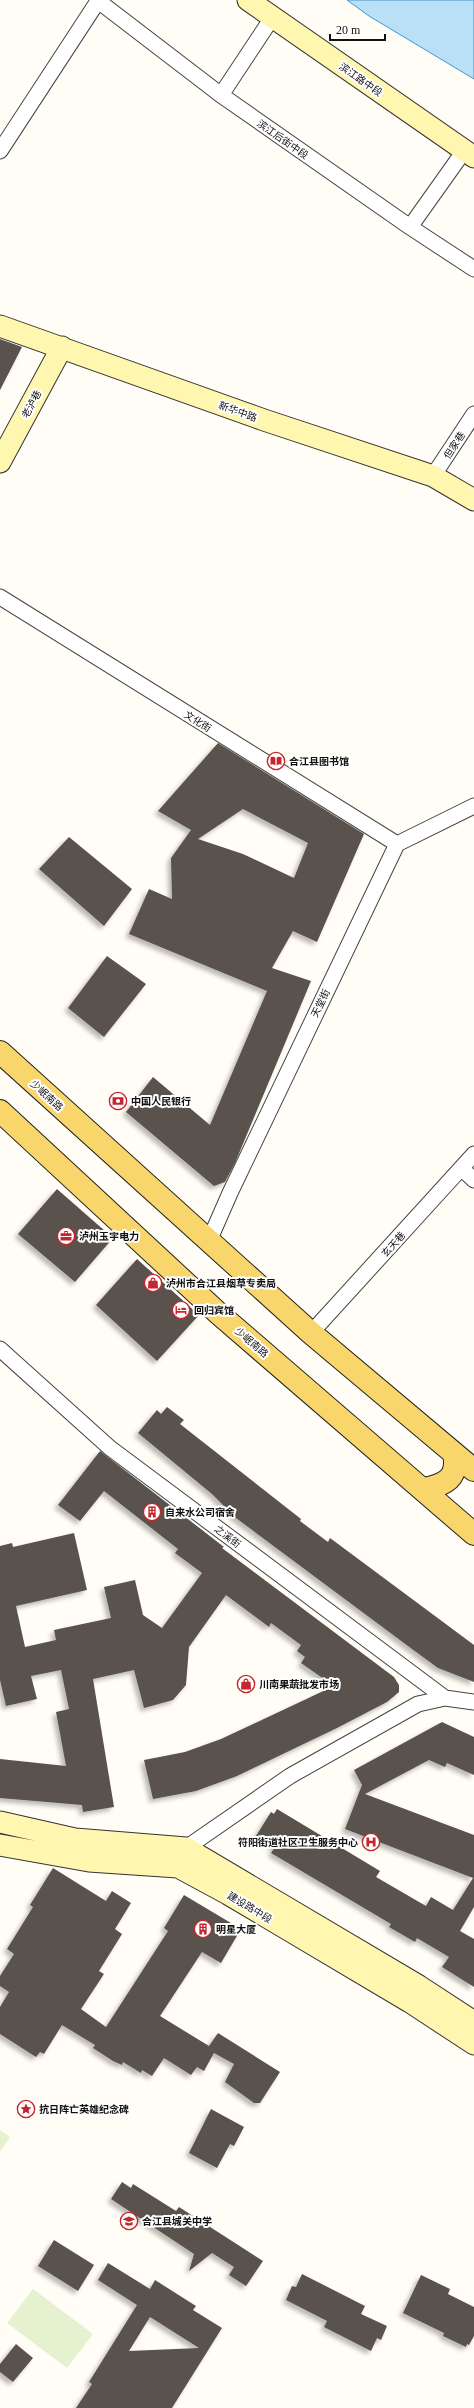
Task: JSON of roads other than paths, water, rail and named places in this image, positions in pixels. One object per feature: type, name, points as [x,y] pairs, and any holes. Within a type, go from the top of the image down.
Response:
[{"type":"main road","name":"滨江路中段","points":[[248,0],[469,154]]},
{"type":"main road","name":"新华中路","points":[[0,326],[62,346],[264,420],[433,476],[474,500]]},
{"type":"main road","name":"老泸巷","points":[[0,462],[62,346]]},
{"type":"main road","name":"少岷南路","points":[[0,1052],[311,1334],[474,1470]]},
{"type":"main road","name":"少岷南路","points":[[0,1111],[218,1313],[424,1489],[474,1534]]},
{"type":"main road","points":[[424,1489],[436,1487],[449,1479],[456,1463],[454,1454]]},
{"type":"main road","name":"建设路中段","points":[[0,1822],[75,1839],[182,1857],[419,1986],[474,2022]]},
{"type":"main road","name":"建设路中段","points":[[0,1845],[89,1861],[182,1857],[228,1894],[410,2002],[474,2044]]},
{"type":"street","name":"滨江后街中段","points":[[0,151],[98,0],[221,95],[410,228],[474,269]]},
{"type":"street","points":[[221,95],[272,18]]},
{"type":"street","points":[[410,228],[469,154]]},
{"type":"street","name":"但家巷","points":[[433,476],[474,414]]},
{"type":"street","name":"文化街","points":[[0,597],[397,844]]},
{"type":"street","points":[[397,844],[474,806]]},
{"type":"street","name":"天堂街","points":[[209,1241],[230,1193],[397,844]]},
{"type":"street","name":"玄天巷","points":[[311,1334],[474,1154]]},
{"type":"street","points":[[461,1168],[474,1180]]},
{"type":"street","name":"之溪街","points":[[0,1349],[110,1448],[445,1698]]},
{"type":"street","name":"之溪街","points":[[182,1857],[290,1776],[418,1704],[445,1698],[474,1702]]},
{"type":"water","points":[[347,0],[474,0],[474,79],[369,16]]},
{"type":"place","name":"合江县图书馆","points":[[276,761]]},
{"type":"place","name":"中国人民银行","points":[[118,1101]]},
{"type":"place","name":"泸州玉宇电力","points":[[66,1236]]},
{"type":"place","name":"泸州市合江县烟草专卖局","points":[[153,1283]]},
{"type":"place","name":"回归宾馆","points":[[181,1310]]},
{"type":"place","name":"自来水公司宿舍","points":[[152,1512]]},
{"type":"place","name":"川南果蔬批发市场","points":[[246,1684]]},
{"type":"place","name":"符阳街道社区卫生服务中心","points":[[371,1842]]},
{"type":"place","name":"明星大厦","points":[[203,1929]]},
{"type":"place","name":"抗日阵亡英雄纪念碑","points":[[26,2109]]},
{"type":"place","name":"合江县城关中学","points":[[129,2221]]}]
